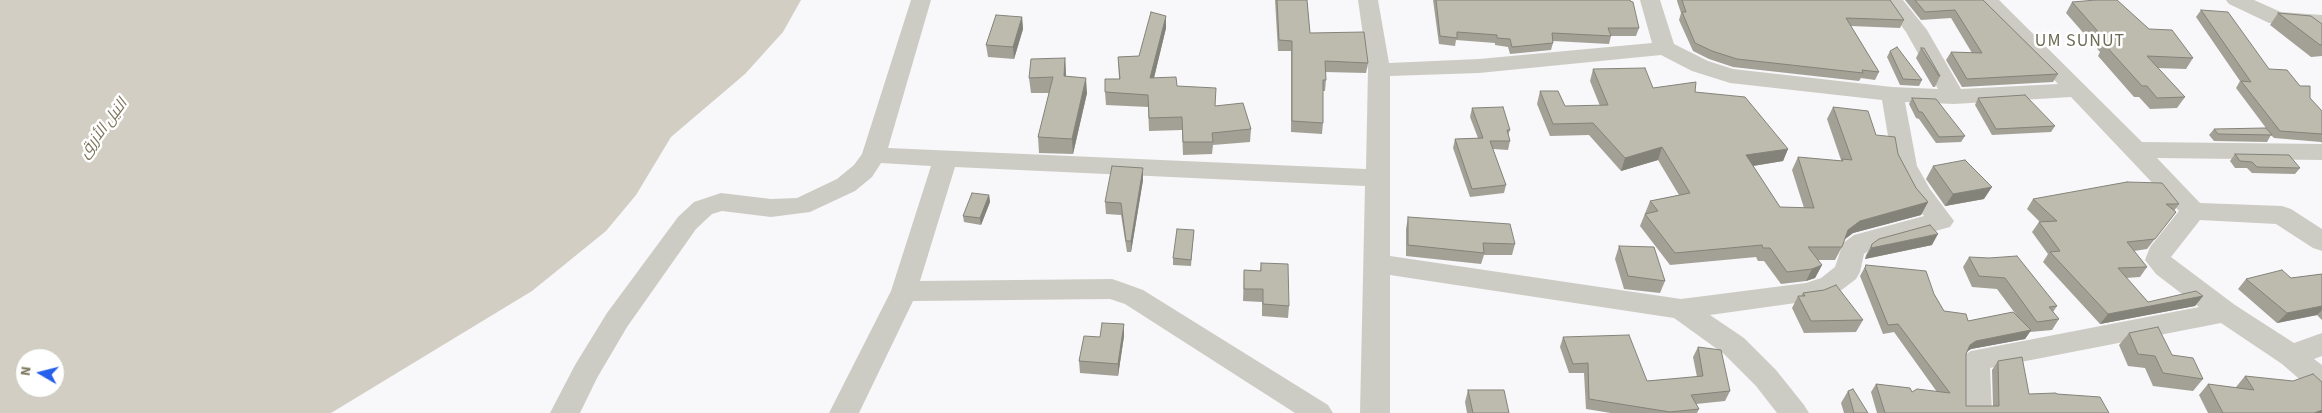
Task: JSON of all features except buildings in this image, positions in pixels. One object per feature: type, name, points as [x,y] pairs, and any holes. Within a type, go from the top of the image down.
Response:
[{"type":"street","points":[[565,413],[585,373],[617,320],[687,223],[703,208],[720,202],[771,208],[801,206],[846,185],[863,171],[874,156],[921,0]]},
{"type":"street","points":[[1368,0],[1379,70],[1378,264],[1374,413]]},
{"type":"street","points":[[1650,0],[1664,48]]},
{"type":"street","points":[[1892,0],[1916,30],[1954,97]]},
{"type":"street","points":[[1987,0],[2077,90],[2193,211],[2282,216],[2322,242]]},
{"type":"street","points":[[2236,0],[2278,18],[2322,21]]},
{"type":"street","points":[[1379,70],[1479,66],[1664,48],[1700,66],[1730,76],[1892,94],[1954,97],[2077,90]]},
{"type":"street","points":[[1378,264],[1681,310],[1808,293],[1830,285],[1847,272],[1852,250],[1862,241],[1941,221],[1915,187],[1905,166],[1892,94]]},
{"type":"street","points":[[2134,150],[2322,152]]},
{"type":"street","points":[[874,156],[1378,178]]},
{"type":"street","points":[[844,413],[904,291],[945,160]]},
{"type":"street","points":[[2193,211],[2159,254],[2158,260],[2225,312],[2292,356],[2322,382]]},
{"type":"street","points":[[904,291],[1112,289],[1134,297],[1318,413]]},
{"type":"street","points":[[1681,310],[1734,346],[1766,378],[1794,413]]},
{"type":"street","points":[[1977,413],[1976,362],[1981,359],[2225,312]]},
{"type":"street","points":[[2292,356],[2322,344]]},
{"type":"water","name":"النيل الأزرق","points":[[0,0],[801,0],[783,32],[745,74],[671,137],[636,195],[606,231],[532,291],[331,413],[0,413]]},
{"type":"district","name":"UM SUNUT","points":[[2080,42]]}]
